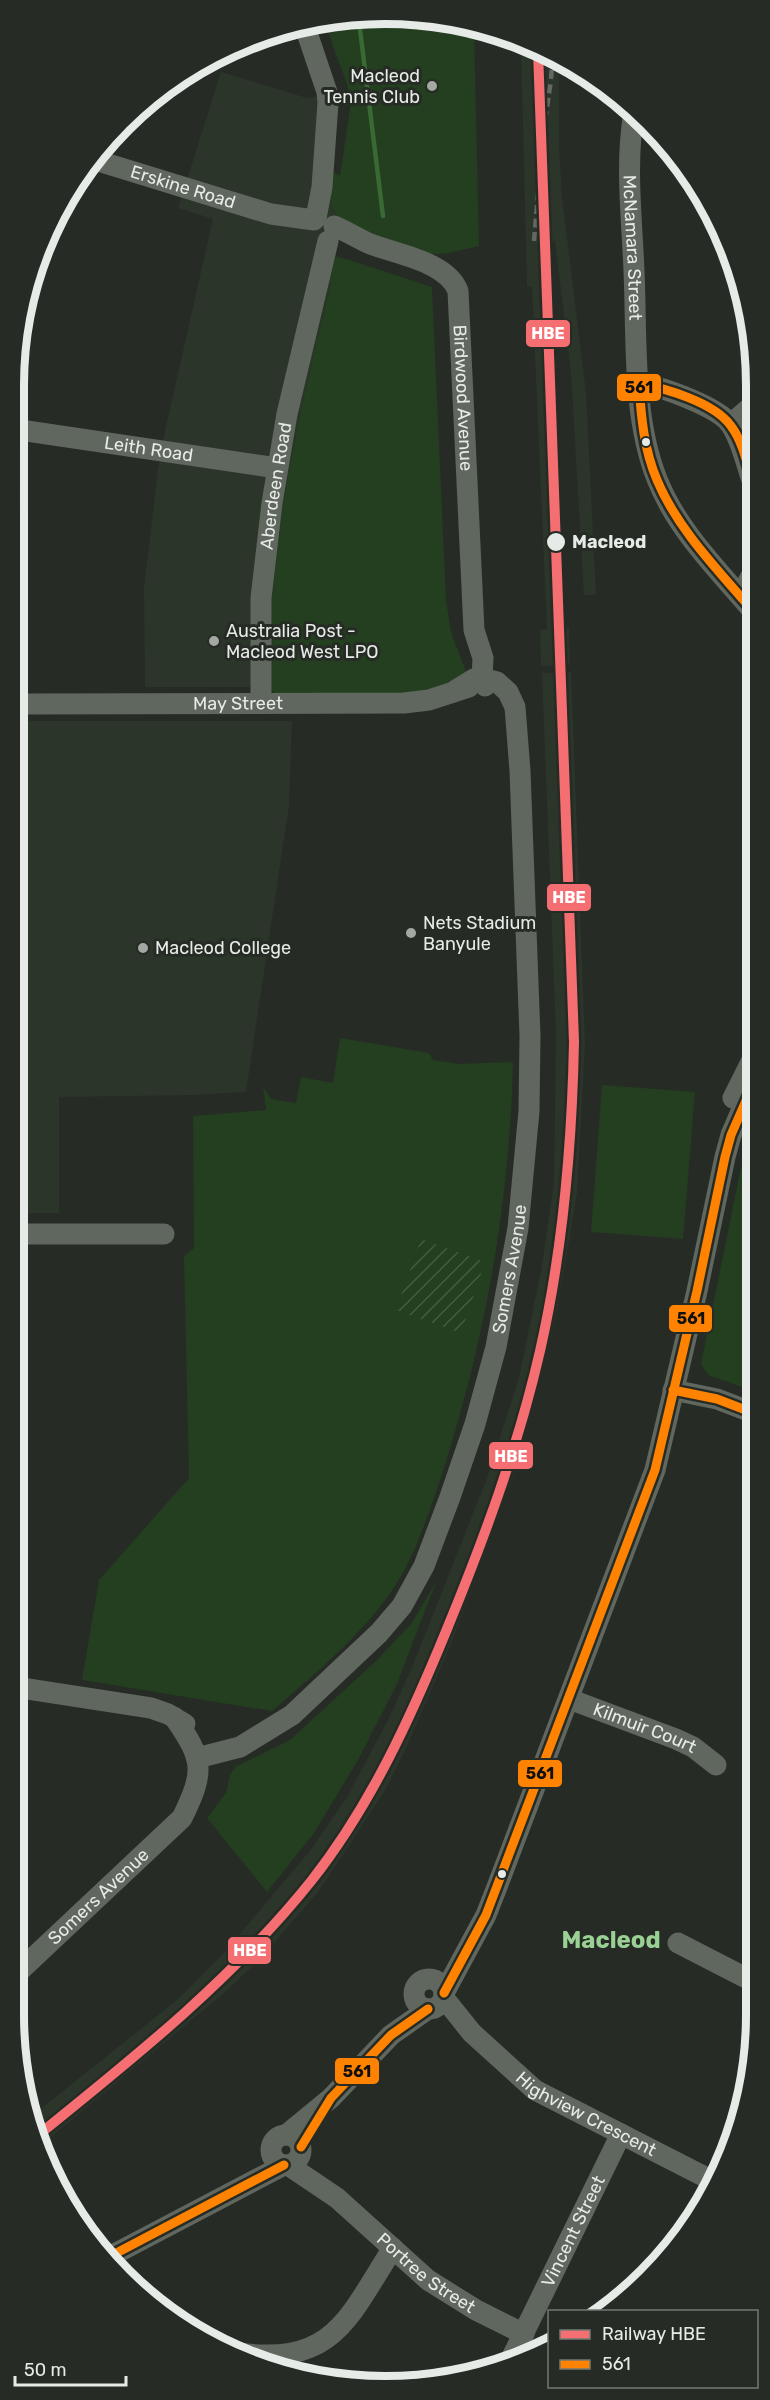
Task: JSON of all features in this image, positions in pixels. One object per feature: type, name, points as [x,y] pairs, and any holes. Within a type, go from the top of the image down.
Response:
[{"type":"street","name":"Aberdeen Road","points":[[261,703],[261,586],[277,468],[319,273],[326,253],[322,230],[322,187],[328,103],[327,92],[306,33]]},
{"type":"street","name":"McNamara Street","points":[[633,123],[629,158],[643,427],[657,479],[681,524],[746,604]]},
{"type":"street","name":"Erskine Road","points":[[102,162],[322,230]]},
{"type":"street","name":"Birdwood Avenue","points":[[322,230],[369,243],[436,268],[450,279],[458,291],[474,609],[491,654],[485,681]]},
{"type":"street","points":[[639,384],[662,388],[714,411],[731,424],[746,464]]},
{"type":"street","points":[[731,424],[746,411]]},
{"type":"street","name":"Leith Road","points":[[24,431],[277,468]]},
{"type":"street","name":"May Street","points":[[24,704],[404,703],[429,700],[485,681]]},
{"type":"street","name":"Somers Avenue","points":[[24,1967],[182,1818],[196,1789],[200,1750],[261,1734],[292,1715],[373,1640],[402,1606],[413,1589],[424,1566],[463,1461],[496,1347],[520,1216],[526,1161],[530,1067],[525,886],[515,722],[498,694],[485,681]]},
{"type":"street","points":[[687,1327],[688,1288],[712,1158],[730,1104],[746,1072]]},
{"type":"street","points":[[114,2253],[239,2190],[260,2167],[288,2152],[331,2098],[391,2035],[432,1997],[472,1940],[494,1896],[655,1470],[728,1146],[746,1101]]},
{"type":"street","points":[[24,1234],[164,1234]]},
{"type":"street","points":[[673,1390],[717,1399],[746,1410]]},
{"type":"street","points":[[24,1688],[151,1708],[174,1717],[200,1750]]},
{"type":"street","name":"Kilmuir Court","points":[[569,1699],[676,1739],[693,1747],[716,1765]]},
{"type":"street","points":[[678,1942],[746,1978]]},
{"type":"street","name":"Highview Crescent","points":[[432,1997],[535,2090],[707,2178]]},
{"type":"street","name":"Vincent Street","points":[[515,2352],[621,2134]]},
{"type":"street","name":"Portree Street","points":[[288,2152],[428,2280],[446,2293],[524,2334]]},
{"type":"street","points":[[264,2355],[282,2356],[300,2352],[328,2338],[348,2319],[393,2248]]},
{"type":"shaded area","points":[[521,50],[559,68],[559,147],[562,198],[586,392],[596,595],[584,595],[571,372],[555,241],[550,241],[552,285],[549,285],[563,626],[569,627],[570,665],[541,666],[540,630],[547,629],[532,287],[527,286]]},
{"type":"shaded area","points":[[221,72],[307,98],[335,93],[337,122],[331,169],[334,172],[331,199],[333,208],[345,222],[331,256],[326,280],[331,281],[295,437],[285,494],[273,593],[273,667],[269,687],[145,687],[144,588],[158,470],[213,219],[178,208]]},
{"type":"shaded area","points":[[571,672],[585,1044],[577,1193],[557,1311],[517,1465],[450,1646],[407,1746],[384,1792],[318,1892],[260,1959],[224,1993],[46,2141],[37,2112],[177,2000],[221,1956],[310,1851],[347,1797],[389,1718],[413,1665],[487,1478],[519,1378],[541,1271],[554,1183],[556,1034],[542,673]]},
{"type":"shaded area","name":"Macleod College","points":[[24,721],[292,721],[289,805],[246,1092],[59,1097],[59,1213],[24,1213]]},
{"type":"green space","points":[[361,25],[409,25],[474,35],[479,246],[444,254],[425,253],[366,231],[335,213],[331,198],[332,183],[334,172],[340,176],[351,102],[347,84],[327,29]]},
{"type":"green space","points":[[331,256],[432,287],[446,600],[451,632],[468,677],[421,694],[275,693],[269,687],[268,668],[273,667],[273,593],[282,514],[296,436],[331,282],[326,280]]},
{"type":"green space","points":[[340,1038],[429,1053],[433,1060],[459,1064],[513,1062],[507,1165],[493,1267],[483,1318],[459,1418],[418,1541],[398,1581],[372,1616],[340,1650],[272,1711],[82,1680],[99,1580],[189,1478],[184,1256],[194,1248],[193,1116],[266,1110],[263,1086],[271,1099],[296,1103],[301,1077],[333,1083]]},
{"type":"green space","points":[[602,1085],[695,1092],[683,1239],[591,1232]]},
{"type":"green space","points":[[746,1145],[746,1388],[708,1375],[701,1364]]},
{"type":"green space","points":[[421,1239],[485,1262],[461,1333],[396,1310]]},
{"type":"green space","points":[[436,1582],[397,1684],[358,1760],[314,1833],[267,1892],[207,1818],[226,1793],[230,1775],[235,1767],[290,1740],[377,1660],[411,1624]]},
{"type":"waterway","points":[[360,25],[383,216]]},
{"type":"railway","points":[[551,79],[552,65]]},
{"type":"railway","points":[[534,241],[543,135],[551,80]]},
{"type":"rail line","name":"HBE","points":[[43,2131],[147,2046],[217,1983],[282,1916],[312,1880],[353,1822],[404,1727],[461,1595],[511,1457],[540,1351],[555,1275],[565,1198],[574,1042],[538,58]]},
{"type":"transit line","name":"561","points":[[746,460],[739,439],[731,426],[714,410],[689,398],[639,384],[646,445],[657,480],[687,533],[746,603]]},
{"type":"transit line","name":"561","points":[[444,1993],[486,1915],[655,1470],[697,1291],[725,1157],[731,1135],[746,1101]]},
{"type":"transit line","name":"561","points":[[673,1390],[717,1399],[746,1410]]},
{"type":"transit line","name":"561","points":[[301,2147],[331,2098],[391,2035],[428,2009]]},
{"type":"transit line","name":"561","points":[[115,2254],[284,2165]]},
{"type":"place","name":"Macleod Tennis Club","points":[[432,86]]},
{"type":"place","name":"Macleod","points":[[556,542]]},
{"type":"place","name":"Australia Post - Macleod West LPO","points":[[214,641]]},
{"type":"place","name":"Nets Stadium Banyule","points":[[411,933]]},
{"type":"place","name":"Macleod College","points":[[143,948]]},
{"type":"district","name":"Macleod","points":[[611,1940]]}]
